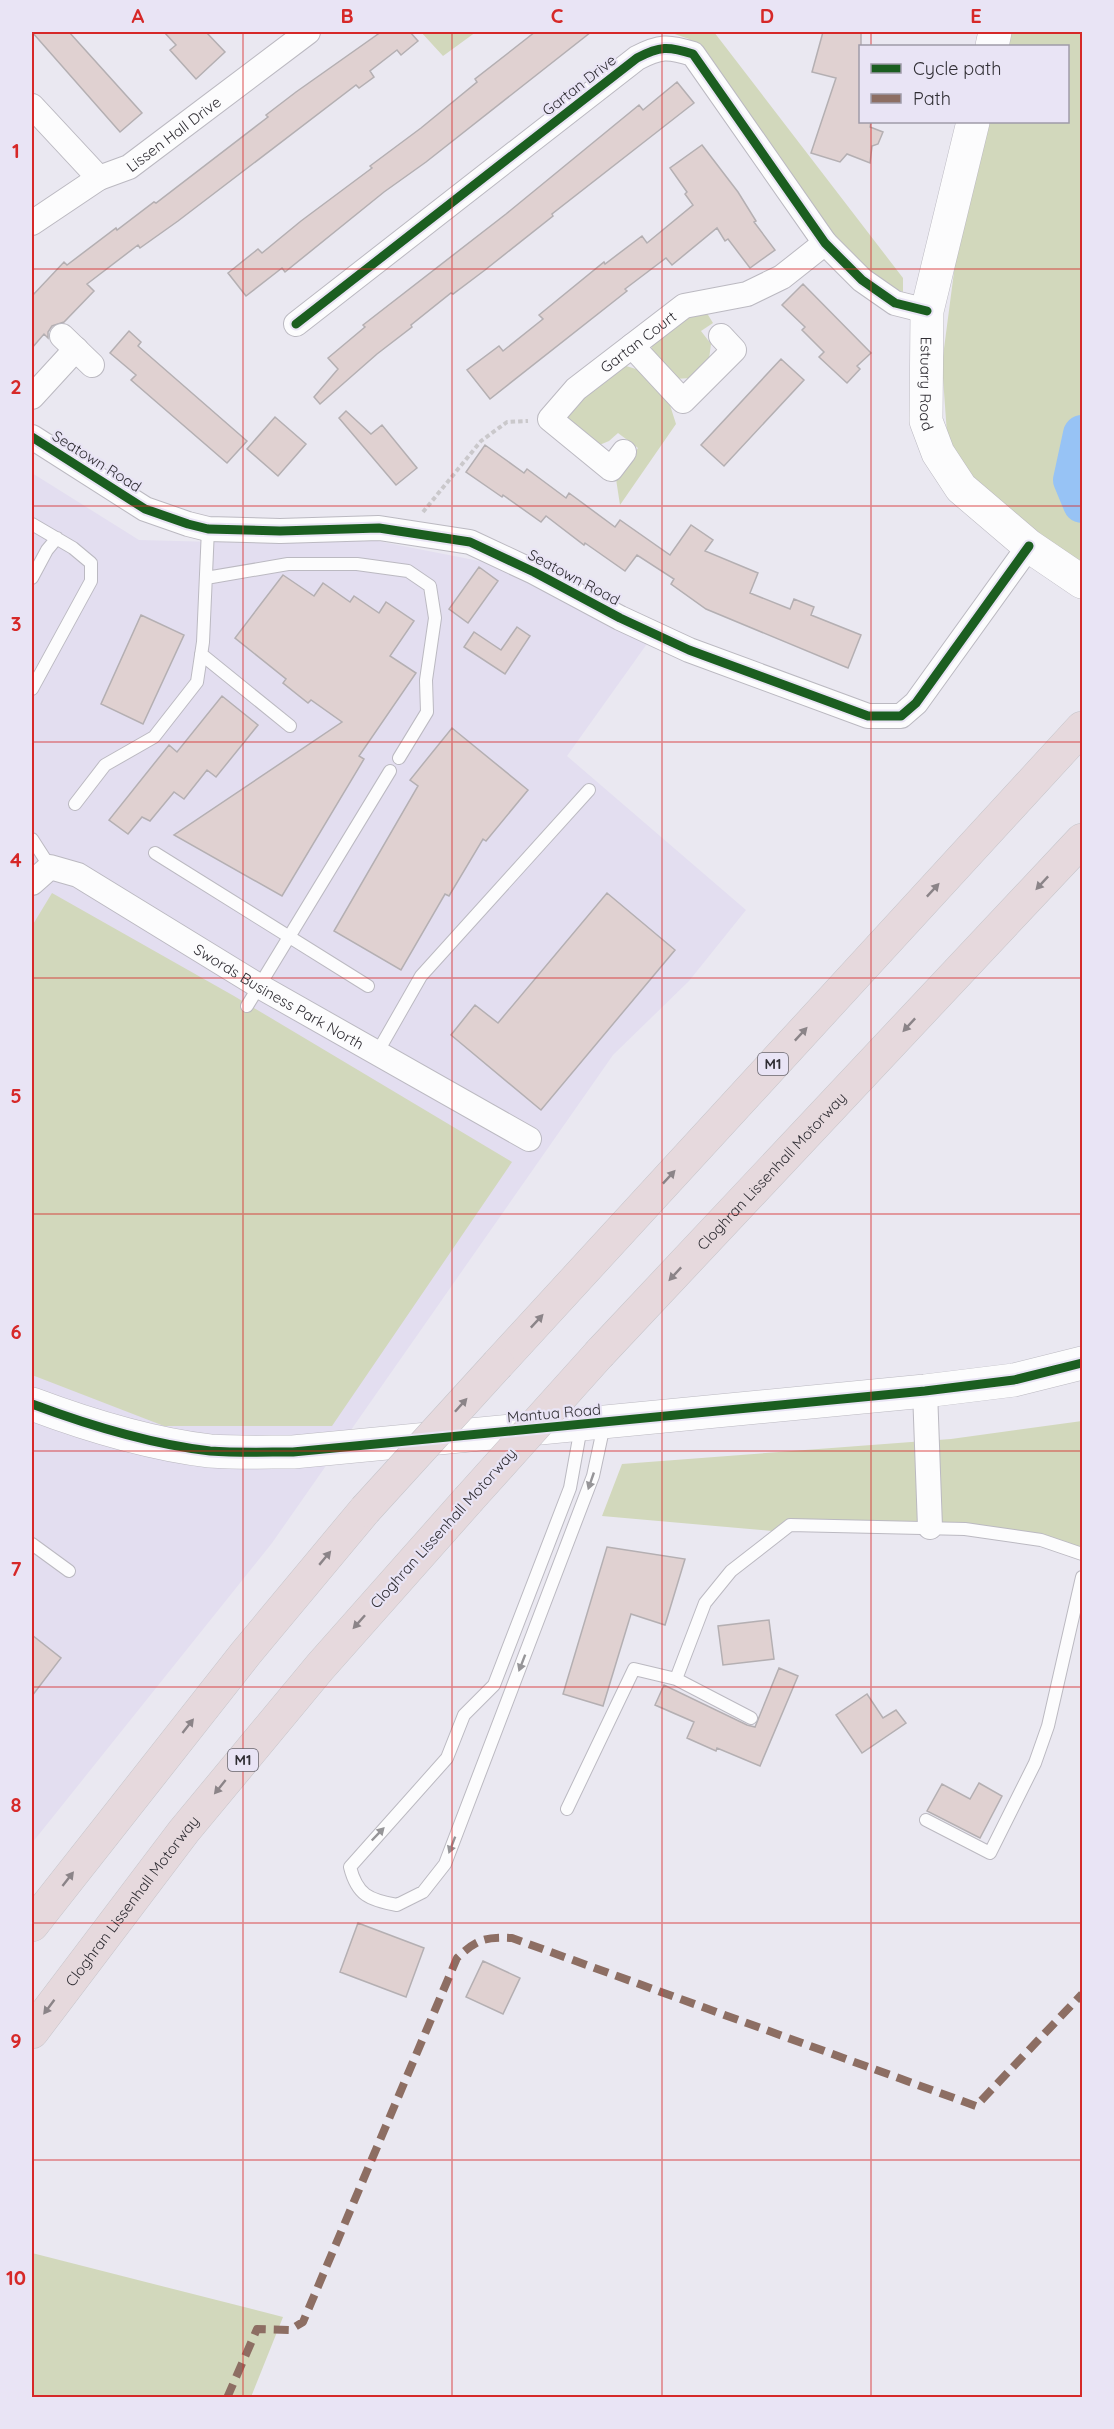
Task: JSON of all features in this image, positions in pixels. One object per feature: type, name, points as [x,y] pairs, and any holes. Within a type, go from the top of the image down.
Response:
[{"type":"highway","name":"M1","points":[[32,1925],[246,1653],[365,1510],[1083,728]]},
{"type":"highway","name":"Cloghran Lissenhall Motorway","points":[[32,2032],[184,1831],[320,1667],[600,1353],[1083,840]]},
{"type":"street","name":"Lissen Hall Drive","points":[[32,223],[99,178],[129,167],[294,36]]},
{"type":"street","name":"Gartan Drive","points":[[296,324],[637,58],[658,48],[675,48],[693,54],[825,243],[862,280],[896,303],[927,311]]},
{"type":"street","points":[[32,106],[99,178]]},
{"type":"street","name":"Estuary Road","points":[[973,123],[927,311],[926,421],[938,453],[961,488],[1029,546],[1083,582]]},
{"type":"street","name":"Gartan Court","points":[[550,419],[576,389],[684,306],[747,294],[782,277],[825,243]]},
{"type":"street","points":[[632,346],[683,401],[734,350],[721,336]]},
{"type":"street","points":[[32,397],[77,350]]},
{"type":"street","points":[[550,419],[611,469],[624,452]]},
{"type":"street","name":"Seatown Road","points":[[32,437],[145,508],[188,524],[208,528],[280,531],[379,528],[470,542],[689,650],[868,716],[901,716],[916,703],[1029,546]]},
{"type":"street","points":[[32,883],[50,867]]},
{"type":"street","name":"Swords Business Park North","points":[[50,867],[78,875],[253,996],[377,1053],[529,1139]]},
{"type":"street","name":"Mantua Road","points":[[32,1404],[75,1420],[144,1438],[210,1450],[293,1452],[593,1425],[925,1391],[1014,1380],[1083,1363]]},
{"type":"street","points":[[925,1391],[930,1527]]},
{"type":"lane","points":[[32,524],[73,548],[91,563],[91,581],[32,689]]},
{"type":"lane","points":[[75,804],[105,765],[154,737],[197,682],[201,654],[208,528]]},
{"type":"lane","points":[[32,578],[47,550],[57,538]]},
{"type":"lane","points":[[206,578],[288,564],[357,564],[408,571],[430,586],[435,618],[426,680],[428,712],[399,758]]},
{"type":"lane","points":[[201,654],[290,726]]},
{"type":"lane","points":[[253,996],[390,771]]},
{"type":"lane","points":[[377,1053],[421,976],[589,790]]},
{"type":"lane","points":[[32,839],[50,867]]},
{"type":"lane","points":[[155,853],[368,986]]},
{"type":"lane","points":[[593,1425],[593,1476],[445,1864],[423,1892],[397,1905],[364,1896],[354,1883],[350,1867],[447,1758],[464,1715],[494,1685],[593,1425]]},
{"type":"lane","points":[[676,1679],[705,1603],[731,1571],[790,1526],[965,1529],[1041,1540],[1083,1554]]},
{"type":"lane","points":[[32,1545],[69,1571]]},
{"type":"lane","points":[[926,1820],[990,1853],[1035,1762],[1048,1726],[1083,1577]]},
{"type":"lane","points":[[567,1809],[634,1669],[676,1679],[751,1718]]},
{"type":"path","points":[[414,533],[417,519],[481,441],[507,422],[550,419]]},
{"type":"shaded area","points":[[32,473],[139,540],[254,543],[367,539],[505,566],[649,641],[567,756],[746,910],[689,981],[613,1055],[272,1543],[32,1843]]},
{"type":"green space","points":[[421,32],[476,32],[443,56]]},
{"type":"green space","points":[[669,32],[714,32],[903,278],[903,292],[883,284],[833,233],[689,39]]},
{"type":"green space","points":[[1008,32],[1082,32],[1082,568],[1016,518],[967,473],[947,434],[942,364],[957,249],[988,123],[1069,123],[1069,45],[1005,45]]},
{"type":"green space","points":[[705,310],[713,323],[701,331],[711,344],[709,359],[691,378],[674,379],[653,354],[651,344],[667,325]]},
{"type":"green space","points":[[623,365],[639,370],[669,402],[676,424],[620,505],[616,479],[638,448],[618,433],[609,441],[597,446],[564,419],[569,408]]},
{"type":"green space","points":[[52,893],[234,996],[512,1162],[332,1426],[164,1426],[32,1375],[32,926]]},
{"type":"green space","points":[[1082,1421],[1082,1550],[950,1526],[772,1531],[602,1516],[622,1464],[951,1439]]},
{"type":"green space","points":[[32,2253],[283,2317],[251,2397],[32,2397]]},
{"type":"building","points":[[32,32],[69,32],[142,113],[120,132]]},
{"type":"building","points":[[164,32],[206,32],[225,52],[196,79],[170,50],[176,45]]},
{"type":"building","points":[[381,32],[410,32],[418,41],[401,55],[397,50],[370,71],[374,77],[359,88],[356,85],[178,221],[140,248],[138,245],[87,284],[94,291],[64,322],[52,326],[48,332],[48,338],[44,334],[32,348],[32,296],[64,262],[67,265],[116,228],[117,230],[154,202],[156,203],[268,117],[266,115],[296,92]]},
{"type":"building","points":[[535,32],[591,32],[426,162],[384,192],[285,272],[282,268],[246,296],[228,273],[258,249],[262,253],[372,168],[370,166],[421,128],[477,82],[475,79]]},
{"type":"building","points":[[823,32],[861,32],[859,123],[871,123],[870,127],[883,132],[878,144],[872,146],[870,163],[847,154],[840,162],[811,153],[836,78],[812,72]]},
{"type":"building","points":[[677,82],[694,103],[552,214],[553,216],[485,270],[453,294],[451,293],[411,325],[412,327],[320,404],[314,397],[338,369],[328,358],[365,327],[363,325],[506,214],[639,105],[643,110]]},
{"type":"building","points":[[702,145],[738,192],[756,221],[754,222],[775,250],[750,268],[728,239],[725,241],[717,228],[672,265],[666,258],[490,399],[467,370],[499,346],[503,351],[543,319],[539,315],[604,262],[605,264],[642,236],[647,243],[693,205],[670,168]]},
{"type":"building","points":[[803,284],[871,353],[857,366],[860,369],[847,383],[819,357],[824,352],[802,330],[805,327],[782,305]]},
{"type":"building","points":[[129,331],[141,342],[138,346],[247,441],[227,463],[131,380],[136,375],[110,353]]},
{"type":"building","points":[[781,359],[804,380],[724,466],[701,445]]},
{"type":"building","points":[[346,411],[371,434],[382,425],[417,468],[396,485],[339,418]]},
{"type":"building","points":[[275,417],[306,444],[278,476],[247,449]]},
{"type":"building","points":[[485,445],[524,473],[527,469],[566,498],[569,493],[615,527],[620,520],[670,555],[691,525],[713,540],[705,551],[758,573],[750,593],[790,609],[794,599],[814,607],[811,615],[861,635],[848,668],[706,609],[671,584],[674,579],[637,555],[625,571],[585,543],[584,545],[546,516],[541,522],[466,472]]},
{"type":"building","points":[[479,567],[498,581],[468,623],[449,609]]},
{"type":"building","points":[[283,575],[314,596],[323,583],[350,602],[354,596],[379,613],[386,602],[414,621],[390,656],[416,673],[359,756],[364,759],[282,896],[174,835],[342,722],[311,700],[308,703],[283,683],[286,679],[235,638]]},
{"type":"building","points":[[141,615],[184,635],[143,724],[101,704]]},
{"type":"building","points":[[517,627],[530,636],[505,674],[464,647],[474,632],[501,650]]},
{"type":"building","points":[[222,696],[258,725],[216,777],[207,770],[184,799],[174,792],[150,821],[142,817],[128,834],[109,820],[169,745],[177,752]]},
{"type":"building","points":[[452,728],[528,790],[486,841],[483,839],[449,896],[445,894],[401,970],[334,931],[418,786],[410,780]]},
{"type":"building","points":[[607,893],[675,950],[541,1110],[451,1035],[475,1005],[498,1023]]},
{"type":"building","points":[[607,1547],[685,1559],[665,1625],[631,1614],[603,1706],[563,1694]]},
{"type":"building","points":[[769,1620],[774,1659],[723,1665],[718,1626]]},
{"type":"building","points":[[32,1635],[61,1658],[32,1696]]},
{"type":"building","points":[[779,1668],[798,1676],[760,1766],[687,1738],[694,1722],[655,1705],[664,1685],[755,1727]]},
{"type":"building","points":[[867,1694],[883,1718],[896,1710],[906,1723],[862,1753],[836,1715]]},
{"type":"building","points":[[979,1783],[1002,1796],[980,1838],[927,1811],[942,1784],[970,1799]]},
{"type":"building","points":[[358,1923],[424,1948],[406,1997],[340,1972]]},
{"type":"building","points":[[483,1961],[520,1978],[503,2014],[466,1997]]},
{"type":"waterway","points":[[1082,434],[1072,480],[1082,504]]},
{"type":"marked path","points":[[227,2398],[257,2329],[290,2330],[303,2322],[457,1958],[482,1940],[512,1938],[976,2106],[1082,1994]]},
{"type":"cycle path","points":[[296,324],[637,58],[664,48],[693,54],[825,243],[862,280],[895,303],[927,311]]},
{"type":"cycle path","points":[[32,437],[145,509],[208,529],[280,531],[379,528],[470,542],[534,572],[620,618],[689,650],[868,716],[901,716],[916,703],[1029,546]]},
{"type":"cycle path","points":[[32,1404],[120,1433],[165,1444],[220,1452],[293,1452],[925,1391],[1014,1380],[1082,1363]]}]
